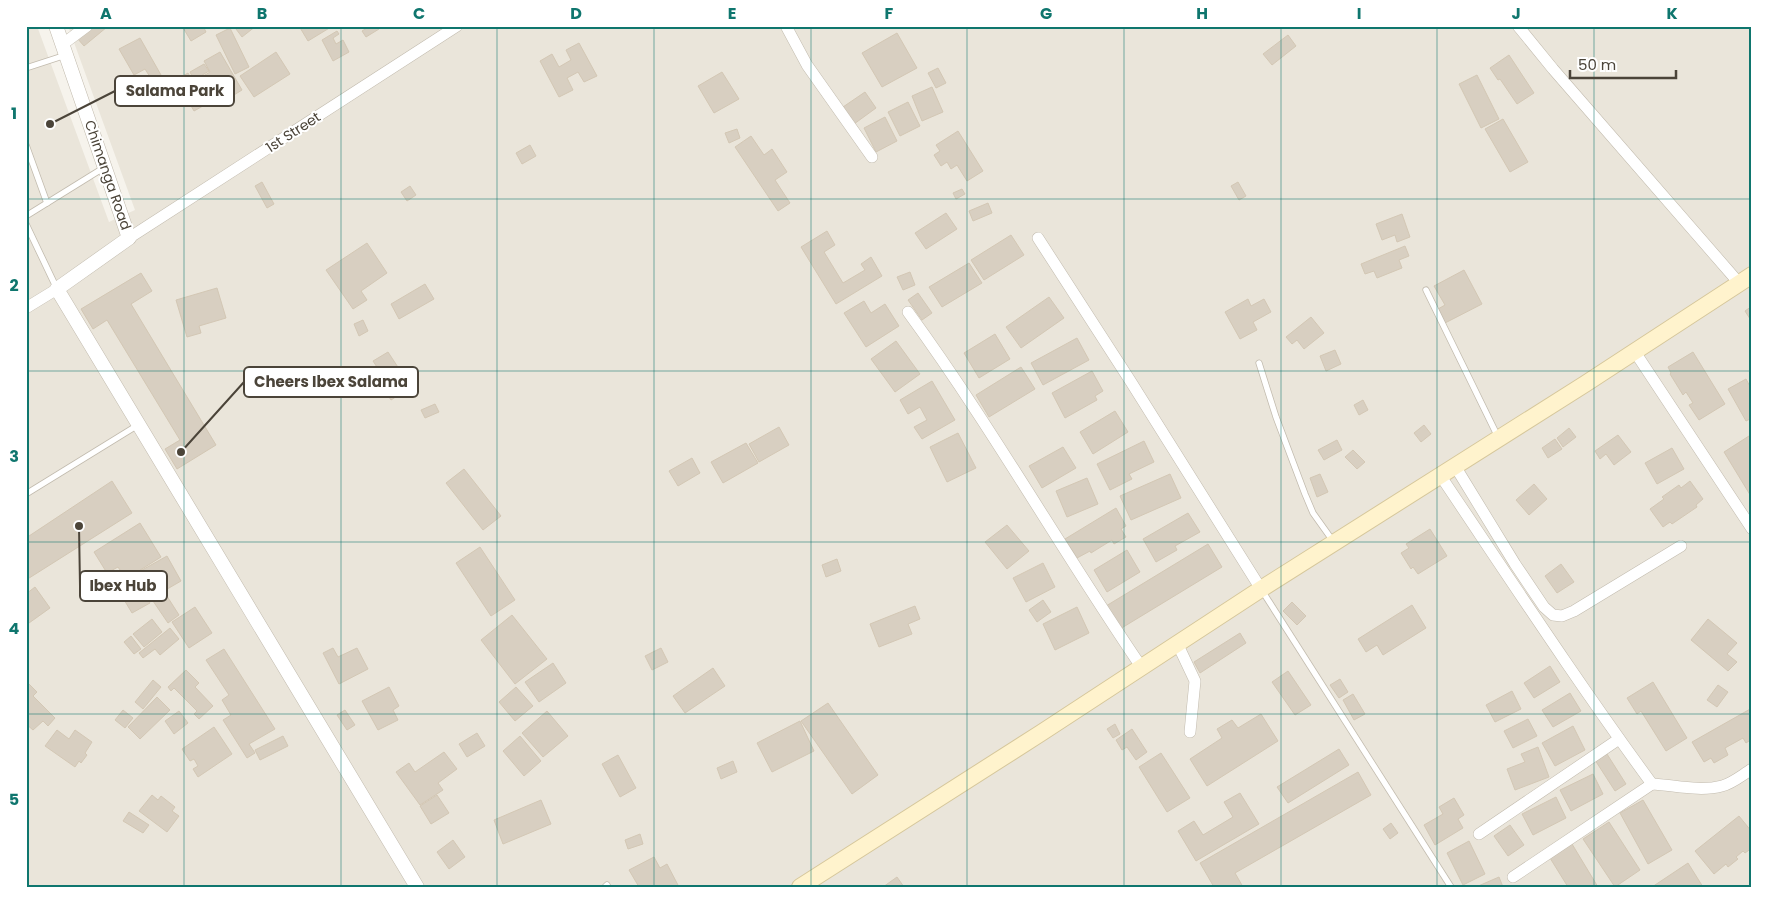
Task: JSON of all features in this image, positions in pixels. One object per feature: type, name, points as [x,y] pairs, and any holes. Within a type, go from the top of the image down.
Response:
[{"type":"main road","points":[[800,887],[1178,645],[1261,589],[1635,352],[1745,279]]},
{"type":"street","name":"Chimanga Road","points":[[56,26],[129,238]]},
{"type":"street","points":[[64,49],[87,26]]},
{"type":"street","name":"1st Street","points":[[129,238],[457,26]]},
{"type":"street","points":[[786,26],[807,65],[872,157]]},
{"type":"street","points":[[1518,26],[1553,69],[1745,279]]},
{"type":"street","points":[[26,308],[57,289],[129,238]]},
{"type":"street","points":[[1038,238],[1261,589]]},
{"type":"street","points":[[57,289],[417,887]]},
{"type":"street","points":[[908,312],[958,382],[1104,613],[1142,668]]},
{"type":"street","points":[[1635,352],[1752,530]]},
{"type":"street","points":[[1455,466],[1515,564],[1544,607],[1554,615],[1562,616],[1574,611],[1681,546]]},
{"type":"street","points":[[1440,475],[1545,632],[1652,784]]},
{"type":"street","points":[[1178,645],[1196,681],[1190,732]]},
{"type":"street","points":[[1479,834],[1619,739]]},
{"type":"street","points":[[1513,877],[1652,784],[1698,788],[1723,786],[1752,768]]},
{"type":"lane","points":[[26,68],[64,49]]},
{"type":"lane","points":[[26,145],[47,203]]},
{"type":"lane","points":[[26,216],[105,167]]},
{"type":"lane","points":[[26,224],[57,289]]},
{"type":"lane","points":[[1426,290],[1499,438]]},
{"type":"lane","points":[[1259,364],[1276,417],[1305,494],[1313,513],[1334,543]]},
{"type":"lane","points":[[26,494],[138,425]]},
{"type":"lane","points":[[1261,589],[1451,887]]},
{"type":"shaded area","points":[[26,26],[37,26],[109,222],[135,210],[68,26],[1752,26],[1752,887],[26,887]]},
{"type":"building","points":[[91,26],[107,27],[84,46],[77,38]]},
{"type":"building","points":[[182,26],[203,26],[206,32],[191,41]]},
{"type":"building","points":[[241,26],[256,26],[242,37],[236,29]]},
{"type":"building","points":[[299,26],[330,26],[331,27],[308,41]]},
{"type":"building","points":[[370,26],[378,26],[379,29],[366,37],[362,31]]},
{"type":"building","points":[[230,28],[249,67],[235,74],[216,35]]},
{"type":"building","points":[[337,31],[339,34],[333,38],[336,44],[343,40],[349,52],[333,61],[322,40]]},
{"type":"building","points":[[897,33],[917,68],[882,87],[862,53]]},
{"type":"building","points":[[1288,35],[1296,46],[1272,65],[1263,54]]},
{"type":"building","points":[[140,38],[161,75],[152,80],[145,69],[134,75],[119,49]]},
{"type":"building","points":[[579,43],[597,76],[584,82],[578,72],[567,78],[573,90],[559,97],[540,61],[552,54],[559,67],[571,60],[566,50]]},
{"type":"building","points":[[220,52],[242,90],[229,98],[226,93],[194,111],[176,80],[188,73],[193,82],[210,72],[204,61]]},
{"type":"building","points":[[276,52],[290,74],[254,97],[240,76]]},
{"type":"building","points":[[1509,55],[1534,93],[1517,104],[1490,68]]},
{"type":"building","points":[[204,64],[209,71],[194,80],[190,72]]},
{"type":"building","points":[[938,68],[946,83],[936,88],[928,73]]},
{"type":"building","points":[[722,72],[739,99],[714,113],[698,86]]},
{"type":"building","points":[[1477,75],[1499,119],[1481,128],[1459,84]]},
{"type":"building","points":[[932,87],[943,112],[922,121],[912,96]]},
{"type":"building","points":[[865,92],[876,108],[854,124],[843,107]]},
{"type":"building","points":[[908,102],[920,126],[900,136],[888,112]]},
{"type":"building","points":[[885,117],[897,141],[876,152],[864,128]]},
{"type":"building","points":[[1503,119],[1528,162],[1510,172],[1485,129]]},
{"type":"building","points":[[737,129],[740,138],[729,143],[725,133]]},
{"type":"building","points":[[958,131],[983,171],[967,181],[957,165],[951,169],[947,162],[941,166],[934,155],[940,151],[936,145]]},
{"type":"building","points":[[751,136],[764,155],[772,149],[787,172],[775,180],[790,203],[778,211],[735,147]]},
{"type":"building","points":[[530,145],[536,156],[522,164],[516,153]]},
{"type":"building","points":[[262,182],[274,204],[267,208],[255,186]]},
{"type":"building","points":[[1238,182],[1246,196],[1239,200],[1231,186]]},
{"type":"building","points":[[410,186],[416,195],[407,201],[401,192]]},
{"type":"building","points":[[962,189],[965,194],[956,199],[953,193]]},
{"type":"building","points":[[988,203],[992,213],[973,221],[969,211]]},
{"type":"building","points":[[946,213],[957,229],[926,249],[915,233]]},
{"type":"building","points":[[1402,214],[1410,237],[1397,242],[1395,235],[1382,240],[1376,224]]},
{"type":"building","points":[[827,231],[835,245],[824,252],[843,283],[865,270],[861,264],[871,257],[882,276],[836,304],[801,247]]},
{"type":"building","points":[[1011,235],[1024,255],[984,280],[971,260]]},
{"type":"building","points":[[367,243],[387,273],[361,291],[367,300],[353,309],[326,270]]},
{"type":"building","points":[[1405,246],[1409,256],[1399,260],[1402,268],[1377,278],[1374,271],[1365,274],[1361,264]]},
{"type":"building","points":[[969,263],[982,283],[942,307],[929,287]]},
{"type":"building","points":[[1464,270],[1482,304],[1445,323],[1438,309],[1445,305],[1434,286]]},
{"type":"building","points":[[910,272],[915,285],[903,290],[897,277]]},
{"type":"building","points":[[141,273],[152,291],[131,304],[216,445],[177,469],[165,449],[180,440],[107,320],[93,329],[81,309]]},
{"type":"building","points":[[425,284],[434,299],[399,319],[391,304]]},
{"type":"building","points":[[217,288],[226,318],[199,326],[201,333],[187,337],[176,300]]},
{"type":"building","points":[[918,293],[932,313],[922,320],[908,300]]},
{"type":"building","points":[[1049,297],[1064,318],[1021,348],[1006,327]]},
{"type":"building","points":[[1248,299],[1251,306],[1264,299],[1271,312],[1253,322],[1257,330],[1240,339],[1225,312]]},
{"type":"building","points":[[864,301],[871,313],[885,304],[899,326],[866,347],[844,313]]},
{"type":"building","points":[[1752,306],[1752,322],[1745,311]]},
{"type":"building","points":[[1311,317],[1324,333],[1304,349],[1297,340],[1292,344],[1286,337]]},
{"type":"building","points":[[363,320],[368,331],[359,336],[354,324]]},
{"type":"building","points":[[995,334],[1010,359],[979,378],[964,353]]},
{"type":"building","points":[[1077,338],[1089,360],[1043,385],[1031,363]]},
{"type":"building","points":[[896,341],[920,374],[895,392],[871,359]]},
{"type":"building","points":[[1335,350],[1341,364],[1326,371],[1320,356]]},
{"type":"building","points":[[388,352],[411,387],[391,400],[385,391],[390,387],[373,361]]},
{"type":"building","points":[[1693,352],[1725,404],[1699,420],[1689,405],[1693,403],[1686,392],[1683,395],[1670,374],[1668,367]]},
{"type":"building","points":[[1021,367],[1035,389],[989,417],[976,395]]},
{"type":"building","points":[[1092,371],[1103,391],[1095,396],[1097,400],[1065,418],[1052,393]]},
{"type":"building","points":[[1746,379],[1752,390],[1752,418],[1746,421],[1728,389]]},
{"type":"building","points":[[932,381],[955,420],[922,439],[914,427],[927,420],[920,407],[908,414],[900,400]]},
{"type":"building","points":[[1363,400],[1368,410],[1359,415],[1354,405]]},
{"type":"building","points":[[435,404],[439,412],[425,418],[421,410]]},
{"type":"building","points":[[1115,411],[1128,432],[1093,454],[1080,432]]},
{"type":"building","points":[[1424,425],[1431,434],[1421,442],[1414,433]]},
{"type":"building","points":[[779,427],[789,445],[759,462],[749,444]]},
{"type":"building","points":[[1569,428],[1576,437],[1563,447],[1557,438]]},
{"type":"building","points":[[958,433],[976,468],[947,482],[930,447]]},
{"type":"building","points":[[1618,435],[1631,452],[1614,465],[1606,454],[1600,459],[1595,451]]},
{"type":"building","points":[[1749,436],[1752,440],[1752,498],[1724,452]]},
{"type":"building","points":[[1555,439],[1562,449],[1548,458],[1542,448]]},
{"type":"building","points":[[1337,440],[1342,450],[1324,460],[1318,450]]},
{"type":"building","points":[[1144,441],[1154,462],[1129,474],[1132,479],[1110,490],[1097,464]]},
{"type":"building","points":[[746,443],[758,463],[723,483],[711,462]]},
{"type":"building","points":[[1063,447],[1076,468],[1042,488],[1029,466]]},
{"type":"building","points":[[1672,448],[1684,469],[1657,484],[1645,463]]},
{"type":"building","points":[[1353,450],[1365,462],[1357,469],[1345,457]]},
{"type":"building","points":[[692,458],[700,473],[678,486],[669,471]]},
{"type":"building","points":[[464,469],[501,516],[483,530],[446,483]]},
{"type":"building","points":[[1170,474],[1181,498],[1131,520],[1120,496]]},
{"type":"building","points":[[1320,474],[1328,492],[1317,497],[1310,478]]},
{"type":"building","points":[[1087,478],[1098,504],[1067,517],[1056,491]]},
{"type":"building","points":[[112,481],[132,513],[26,580],[26,538]]},
{"type":"building","points":[[1690,481],[1703,499],[1696,505],[1697,507],[1672,524],[1670,522],[1663,527],[1650,509],[1664,499],[1662,497],[1679,485],[1681,488]]},
{"type":"building","points":[[1534,484],[1547,499],[1529,515],[1516,500]]},
{"type":"building","points":[[1116,508],[1126,526],[1121,529],[1126,537],[1114,544],[1112,540],[1091,553],[1090,551],[1077,558],[1065,539]]},
{"type":"building","points":[[1188,513],[1200,532],[1175,546],[1177,550],[1156,562],[1143,539]]},
{"type":"building","points":[[140,523],[161,557],[126,579],[118,567],[107,573],[94,552]]},
{"type":"building","points":[[1007,525],[1029,551],[1007,569],[985,542]]},
{"type":"building","points":[[1430,529],[1447,556],[1418,574],[1413,567],[1411,569],[1401,553],[1409,548],[1406,544]]},
{"type":"building","points":[[1208,544],[1222,567],[1120,629],[1106,606]]},
{"type":"building","points":[[480,547],[515,600],[491,616],[456,563]]},
{"type":"building","points":[[1127,550],[1140,572],[1107,592],[1094,570]]},
{"type":"building","points":[[167,556],[181,581],[150,599],[135,574]]},
{"type":"building","points":[[837,559],[841,571],[826,577],[822,565]]},
{"type":"building","points":[[1043,563],[1055,587],[1026,602],[1013,578]]},
{"type":"building","points":[[1561,564],[1574,582],[1557,593],[1545,576]]},
{"type":"building","points":[[35,587],[50,608],[29,623],[26,619],[26,594]]},
{"type":"building","points":[[141,588],[150,603],[132,613],[123,598]]},
{"type":"building","points":[[165,593],[179,615],[168,623],[153,601]]},
{"type":"building","points":[[1043,600],[1051,612],[1037,622],[1029,610]]},
{"type":"building","points":[[1292,602],[1306,616],[1297,625],[1283,611]]},
{"type":"building","points":[[1412,605],[1426,628],[1383,655],[1377,645],[1366,652],[1358,639]]},
{"type":"building","points":[[915,606],[920,619],[908,624],[912,634],[879,647],[870,624]]},
{"type":"building","points":[[195,607],[212,633],[189,648],[172,622]]},
{"type":"building","points":[[1077,607],[1089,633],[1055,650],[1043,624]]},
{"type":"building","points":[[512,615],[547,659],[515,684],[481,640]]},
{"type":"building","points":[[152,619],[162,632],[144,647],[133,634]]},
{"type":"building","points":[[1708,619],[1737,643],[1727,654],[1737,662],[1728,671],[1691,640]]},
{"type":"building","points":[[170,628],[179,639],[160,655],[155,649],[143,658],[139,653]]},
{"type":"building","points":[[1240,633],[1246,643],[1200,673],[1194,662]]},
{"type":"building","points":[[131,636],[141,649],[134,654],[124,642]]},
{"type":"building","points":[[333,648],[338,657],[357,648],[368,669],[339,684],[323,653]]},
{"type":"building","points":[[661,648],[668,662],[652,670],[645,656]]},
{"type":"building","points":[[224,649],[275,729],[249,744],[255,753],[247,758],[223,720],[231,715],[222,700],[229,695],[206,660]]},
{"type":"building","points":[[553,663],[566,683],[539,702],[525,682]]},
{"type":"building","points":[[1550,666],[1560,682],[1534,698],[1524,683]]},
{"type":"building","points":[[713,668],[725,686],[685,713],[673,696]]},
{"type":"building","points":[[186,670],[199,683],[195,687],[213,706],[199,719],[194,714],[197,711],[174,688],[171,691],[168,687]]},
{"type":"building","points":[[1288,671],[1311,705],[1295,715],[1272,682]]},
{"type":"building","points":[[1340,679],[1348,692],[1339,698],[1330,685]]},
{"type":"building","points":[[153,680],[161,687],[143,709],[135,702]]},
{"type":"building","points":[[26,681],[37,692],[33,696],[55,718],[48,726],[43,721],[33,730],[26,724]]},
{"type":"building","points":[[1653,682],[1687,738],[1666,751],[1641,711],[1637,714],[1627,698]]},
{"type":"building","points":[[1718,685],[1728,692],[1717,707],[1707,700]]},
{"type":"building","points":[[389,687],[399,706],[393,710],[398,720],[378,730],[362,701]]},
{"type":"building","points":[[516,687],[533,706],[515,721],[499,702]]},
{"type":"building","points":[[1512,691],[1521,709],[1495,722],[1486,705]]},
{"type":"building","points":[[1570,693],[1581,711],[1553,727],[1542,710]]},
{"type":"building","points":[[1353,694],[1365,714],[1354,720],[1343,700]]},
{"type":"building","points":[[157,697],[170,710],[140,739],[128,727]]},
{"type":"building","points":[[828,703],[878,775],[852,794],[801,721]]},
{"type":"building","points":[[1752,708],[1752,739],[1746,743],[1743,738],[1725,748],[1728,755],[1714,763],[1711,758],[1704,762],[1692,742]]},
{"type":"building","points":[[123,710],[133,718],[125,728],[115,720]]},
{"type":"building","points":[[345,710],[355,725],[347,730],[337,715]]},
{"type":"building","points":[[179,711],[188,723],[174,734],[165,721]]},
{"type":"building","points":[[547,711],[568,736],[543,757],[522,733]]},
{"type":"building","points":[[1261,714],[1278,741],[1207,786],[1190,759],[1222,738],[1217,729],[1232,720],[1238,728]]},
{"type":"building","points":[[1528,719],[1537,736],[1513,748],[1504,731]]},
{"type":"building","points":[[800,721],[814,751],[772,772],[757,743]]},
{"type":"building","points":[[1115,724],[1120,734],[1113,738],[1107,729]]},
{"type":"building","points":[[1573,726],[1585,750],[1555,766],[1542,743]]},
{"type":"building","points":[[214,727],[232,754],[198,777],[193,769],[198,766],[194,759],[190,761],[182,749]]},
{"type":"building","points":[[1132,729],[1147,752],[1136,760],[1127,747],[1122,750],[1116,740]]},
{"type":"building","points":[[57,730],[69,739],[75,730],[92,742],[85,753],[87,755],[75,767],[45,746]]},
{"type":"building","points":[[477,733],[485,746],[467,757],[459,744]]},
{"type":"building","points":[[283,736],[288,746],[260,760],[255,750]]},
{"type":"building","points":[[520,736],[541,761],[524,776],[503,751]]},
{"type":"building","points":[[1538,747],[1549,777],[1515,790],[1507,769],[1525,762],[1521,754]]},
{"type":"building","points":[[1339,749],[1349,765],[1288,803],[1277,787]]},
{"type":"building","points":[[444,752],[457,769],[438,783],[443,790],[420,805],[396,772],[409,763],[415,772]]},
{"type":"building","points":[[1161,753],[1190,798],[1167,812],[1139,767]]},
{"type":"building","points":[[1607,754],[1626,784],[1615,791],[1595,760]]},
{"type":"building","points":[[618,755],[636,788],[620,797],[602,764]]},
{"type":"building","points":[[733,761],[737,772],[721,779],[717,768]]},
{"type":"building","points":[[1358,772],[1371,795],[1235,873],[1243,887],[1214,887],[1200,863]]},
{"type":"building","points":[[1593,774],[1603,794],[1571,811],[1560,790]]},
{"type":"building","points":[[1240,793],[1259,824],[1196,861],[1178,831],[1194,821],[1203,835],[1233,817],[1224,802]]},
{"type":"building","points":[[152,795],[158,800],[161,796],[175,807],[172,811],[179,816],[167,832],[139,811]]},
{"type":"building","points":[[437,795],[449,813],[431,824],[420,806]]},
{"type":"building","points":[[1556,797],[1566,818],[1533,835],[1522,814]]},
{"type":"building","points":[[1454,798],[1464,815],[1458,819],[1463,828],[1435,845],[1424,825],[1443,814],[1439,807]]},
{"type":"building","points":[[541,800],[551,824],[503,844],[494,820]]},
{"type":"building","points":[[1643,800],[1672,850],[1648,864],[1620,813]]},
{"type":"building","points":[[129,812],[149,825],[143,833],[123,821]]},
{"type":"building","points":[[1739,816],[1752,832],[1752,848],[1745,853],[1743,851],[1736,857],[1738,859],[1728,867],[1726,864],[1714,874],[1695,851]]},
{"type":"building","points":[[1609,822],[1640,870],[1615,887],[1583,839]]},
{"type":"building","points":[[1391,823],[1398,833],[1390,839],[1383,829]]},
{"type":"building","points":[[1510,825],[1524,845],[1508,856],[1494,836]]},
{"type":"building","points":[[640,834],[643,844],[628,849],[625,840]]},
{"type":"building","points":[[453,840],[465,857],[449,869],[437,852]]},
{"type":"building","points":[[1469,841],[1485,874],[1463,885],[1447,853]]},
{"type":"building","points":[[1572,844],[1598,887],[1568,887],[1550,858]]},
{"type":"building","points":[[654,857],[660,868],[667,864],[679,887],[639,887],[629,870]]},
{"type":"building","points":[[1688,863],[1703,887],[1652,887]]},
{"type":"building","points":[[897,877],[904,887],[883,887]]},
{"type":"building","points":[[1499,877],[1503,887],[1476,887]]},
{"type":"place","name":"Salama Park","points":[[50,124]]},
{"type":"place","name":"Cheers Ibex Salama","points":[[181,452]]},
{"type":"place","name":"Ibex Hub","points":[[79,526]]}]
